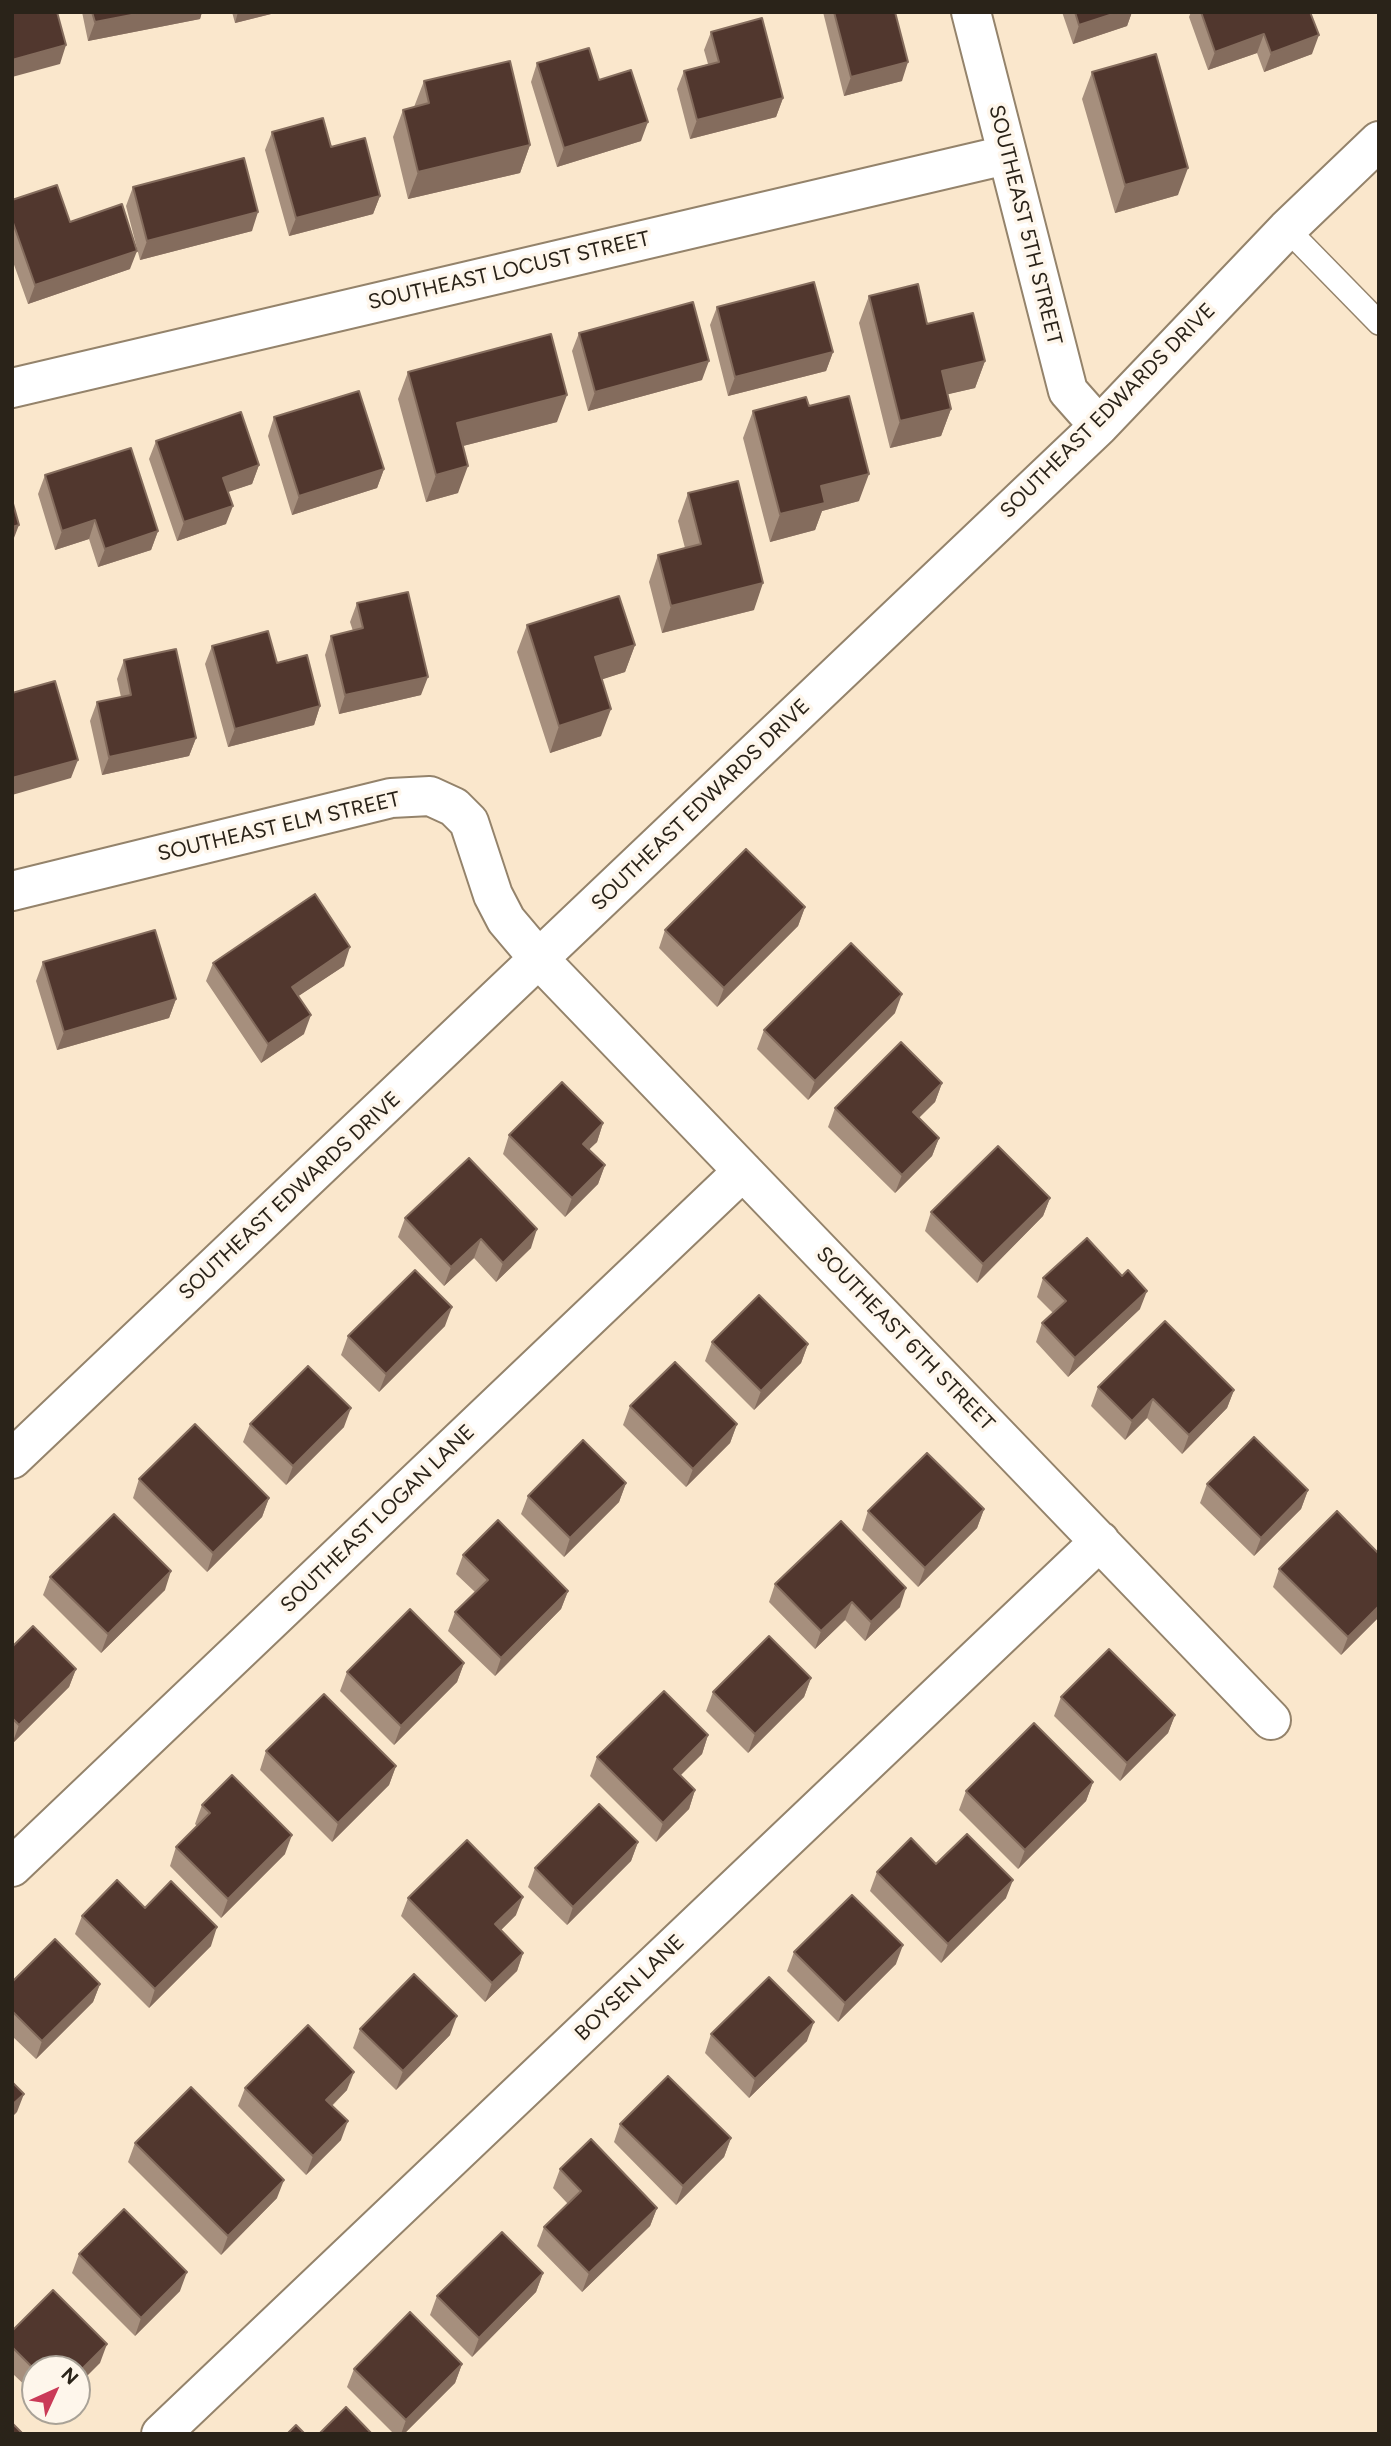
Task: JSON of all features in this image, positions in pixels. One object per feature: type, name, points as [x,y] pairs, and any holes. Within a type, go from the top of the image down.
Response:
[{"type":"street","name":"SOUTHEAST 5TH STREET","points":[[971,12],[1068,391],[1099,426]]},
{"type":"street","name":"SOUTHEAST EDWARDS DRIVE","points":[[12,1459],[1099,426],[1287,229],[1379,141]]},
{"type":"street","name":"SOUTHEAST LOCUST STREET","points":[[12,388],[1006,155]]},
{"type":"street","name":"SOUTHEAST ELM STREET","points":[[12,891],[391,798],[430,796],[454,807],[469,822],[501,912],[539,960]]},
{"type":"street","name":"SOUTHEAST 6TH STREET","points":[[539,960],[1271,1720]]},
{"type":"street","name":"SOUTHEAST LOGAN LANE","points":[[12,1867],[743,1171]]},
{"type":"street","name":"BOYSEN LANE","points":[[161,2434],[1100,1541]]},
{"type":"lane","points":[[1287,229],[1379,323]]},
{"type":"building","points":[[12,12],[57,12],[66,45],[12,60]]},
{"type":"building","points":[[92,12],[147,12],[95,22]]},
{"type":"building","points":[[834,12],[895,12],[908,62],[851,77]]},
{"type":"building","points":[[1075,12],[1119,12],[1079,25]]},
{"type":"building","points":[[1201,12],[1310,12],[1319,35],[1271,53],[1264,34],[1215,52]]},
{"type":"building","points":[[762,18],[783,98],[697,120],[684,71],[719,62],[711,32]]},
{"type":"building","points":[[589,48],[599,80],[631,70],[648,122],[564,148],[537,63]]},
{"type":"building","points":[[1156,54],[1188,168],[1125,185],[1092,72]]},
{"type":"building","points":[[510,61],[530,145],[418,172],[403,110],[429,103],[424,81]]},
{"type":"building","points":[[323,118],[331,147],[365,138],[380,196],[296,218],[272,132]]},
{"type":"building","points":[[244,158],[258,212],[147,241],[133,187]]},
{"type":"building","points":[[57,185],[70,222],[122,204],[137,251],[35,285],[12,220],[12,200]]},
{"type":"building","points":[[814,282],[833,352],[735,377],[717,307]]},
{"type":"building","points":[[918,284],[927,324],[973,313],[985,361],[942,371],[951,409],[900,421],[869,296]]},
{"type":"building","points":[[693,302],[709,361],[595,392],[579,333]]},
{"type":"building","points":[[551,334],[567,395],[457,423],[468,466],[436,475],[408,372]]},
{"type":"building","points":[[359,391],[384,469],[299,496],[274,417]]},
{"type":"building","points":[[849,396],[869,474],[821,486],[825,503],[780,514],[753,411],[806,397],[809,406]]},
{"type":"building","points":[[241,412],[259,465],[223,478],[233,506],[184,522],[156,441]]},
{"type":"building","points":[[131,448],[158,531],[105,549],[95,520],[62,531],[45,475]]},
{"type":"building","points":[[738,481],[763,583],[671,606],[658,555],[701,544],[688,493]]},
{"type":"building","points":[[12,500],[19,525],[12,527]]},
{"type":"building","points":[[408,592],[428,677],[345,695],[331,636],[363,628],[357,603]]},
{"type":"building","points":[[619,596],[635,645],[595,657],[611,709],[559,726],[527,625]]},
{"type":"building","points":[[268,631],[277,663],[307,655],[320,706],[235,729],[212,646]]},
{"type":"building","points":[[176,649],[196,738],[109,757],[97,702],[131,695],[124,660]]},
{"type":"building","points":[[55,681],[78,760],[12,778],[12,693]]},
{"type":"building","points":[[746,849],[805,907],[724,988],[665,930]]},
{"type":"building","points":[[315,894],[350,947],[292,987],[311,1015],[268,1044],[213,963]]},
{"type":"building","points":[[155,930],[176,999],[64,1032],[43,962]]},
{"type":"building","points":[[851,943],[902,994],[815,1081],[764,1030]]},
{"type":"building","points":[[901,1042],[942,1083],[913,1112],[939,1138],[902,1175],[835,1108]]},
{"type":"building","points":[[562,1082],[603,1123],[583,1144],[605,1165],[572,1198],[509,1135]]},
{"type":"building","points":[[998,1146],[1050,1198],[983,1264],[931,1212]]},
{"type":"building","points":[[469,1158],[537,1229],[503,1263],[481,1239],[451,1267],[405,1218]]},
{"type":"building","points":[[1087,1238],[1122,1276],[1128,1270],[1147,1291],[1075,1358],[1042,1323],[1066,1301],[1043,1278]]},
{"type":"building","points":[[415,1270],[452,1307],[386,1374],[348,1336]]},
{"type":"building","points":[[759,1295],[808,1344],[761,1391],[712,1342]]},
{"type":"building","points":[[1165,1321],[1234,1390],[1189,1435],[1153,1399],[1132,1421],[1098,1387]]},
{"type":"building","points":[[675,1362],[737,1424],[693,1469],[630,1406]]},
{"type":"building","points":[[308,1366],[351,1408],[293,1466],[250,1424]]},
{"type":"building","points":[[195,1424],[269,1498],[213,1553],[139,1479]]},
{"type":"building","points":[[1254,1437],[1308,1490],[1261,1538],[1207,1484]]},
{"type":"building","points":[[583,1440],[626,1483],[570,1538],[528,1496]]},
{"type":"building","points":[[927,1453],[984,1509],[925,1568],[868,1511]]},
{"type":"building","points":[[1337,1511],[1379,1554],[1379,1606],[1348,1637],[1279,1569]]},
{"type":"building","points":[[114,1514],[171,1571],[108,1634],[50,1577]]},
{"type":"building","points":[[498,1520],[568,1591],[501,1658],[455,1612],[488,1580],[463,1555]]},
{"type":"building","points":[[841,1521],[906,1588],[871,1622],[852,1602],[821,1631],[775,1584]]},
{"type":"building","points":[[410,1609],[464,1663],[401,1726],[347,1672]]},
{"type":"building","points":[[33,1626],[76,1669],[19,1725],[12,1718],[12,1647]]},
{"type":"building","points":[[769,1636],[811,1678],[755,1734],[713,1692]]},
{"type":"building","points":[[1109,1649],[1175,1715],[1127,1763],[1061,1697]]},
{"type":"building","points":[[664,1691],[708,1735],[674,1769],[695,1790],[663,1823],[597,1757]]},
{"type":"building","points":[[324,1694],[396,1766],[338,1823],[266,1751]]},
{"type":"building","points":[[1034,1723],[1093,1782],[1025,1850],[966,1791]]},
{"type":"building","points":[[232,1775],[292,1835],[228,1899],[176,1847],[210,1813],[202,1805]]},
{"type":"building","points":[[599,1804],[638,1842],[573,1907],[535,1868]]},
{"type":"building","points":[[967,1834],[1013,1880],[948,1944],[877,1872],[911,1838],[936,1864]]},
{"type":"building","points":[[467,1840],[523,1897],[495,1924],[523,1953],[492,1983],[408,1898]]},
{"type":"building","points":[[117,1880],[145,1908],[171,1881],[217,1927],[155,1989],[82,1916]]},
{"type":"building","points":[[852,1895],[903,1945],[845,2003],[794,1952]]},
{"type":"building","points":[[55,1939],[100,1984],[42,2041],[12,2011],[12,1982]]},
{"type":"building","points":[[414,1974],[457,2016],[403,2071],[360,2029]]},
{"type":"building","points":[[769,1977],[814,2022],[755,2079],[711,2034]]},
{"type":"building","points":[[308,2025],[354,2072],[326,2100],[348,2121],[313,2156],[245,2088]]},
{"type":"building","points":[[668,2076],[731,2138],[683,2186],[620,2124]]},
{"type":"building","points":[[12,2082],[24,2094],[12,2105]]},
{"type":"building","points":[[191,2087],[284,2180],[228,2236],[135,2143]]},
{"type":"building","points":[[591,2139],[657,2208],[589,2273],[544,2227],[581,2191],[560,2169]]},
{"type":"building","points":[[124,2209],[187,2272],[141,2318],[79,2254]]},
{"type":"building","points":[[502,2232],[543,2273],[479,2338],[437,2296]]},
{"type":"building","points":[[53,2290],[107,2344],[91,2360],[91,2355],[21,2356],[12,2347],[12,2331]]},
{"type":"building","points":[[410,2312],[462,2364],[406,2420],[354,2369]]},
{"type":"building","points":[[346,2407],[372,2434],[319,2434]]},
{"type":"building","points":[[12,2423],[22,2433],[21,2434],[12,2434]]},
{"type":"building","points":[[296,2425],[305,2434],[287,2434]]}]
